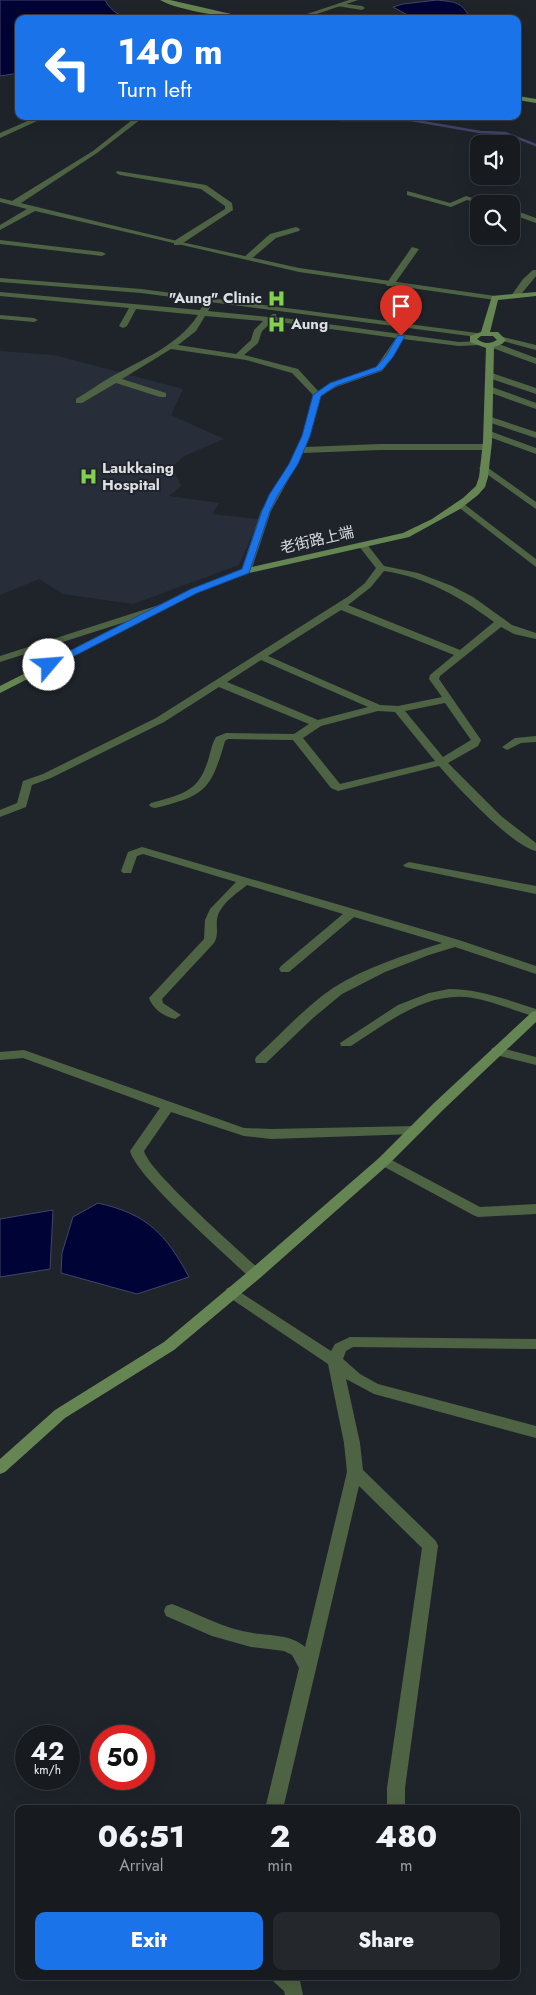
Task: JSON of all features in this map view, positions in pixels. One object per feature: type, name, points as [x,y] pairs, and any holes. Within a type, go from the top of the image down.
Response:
[{"type":"main road","points":[[164,0],[230,15]]},
{"type":"main road","points":[[521,98],[536,101]]},
{"type":"main road","points":[[480,337],[496,298],[536,294]]},
{"type":"main road","points":[[495,334],[502,338],[501,342],[491,346],[480,337],[495,334]]},
{"type":"main road","name":"老街路上端","points":[[0,690],[194,591],[246,571],[406,535],[426,526],[460,504],[480,486],[484,468],[488,433],[491,346]]},
{"type":"main road","points":[[0,1468],[60,1414],[169,1346],[255,1274],[384,1161],[536,1014]]},
{"type":"street","points":[[308,15],[355,0]]},
{"type":"street","points":[[339,5],[362,8]]},
{"type":"street","points":[[0,136],[36,120]]},
{"type":"street","points":[[15,203],[95,152],[137,120]]},
{"type":"street","points":[[120,172],[203,187],[229,205],[229,210],[177,243]]},
{"type":"street","points":[[410,193],[451,205],[466,198],[470,199]]},
{"type":"street","points":[[0,200],[177,243],[299,270],[496,298]]},
{"type":"street","points":[[0,228],[34,208]]},
{"type":"street","points":[[520,215],[536,221]]},
{"type":"street","points":[[247,258],[273,236],[296,229]]},
{"type":"street","points":[[0,242],[102,254]]},
{"type":"street","points":[[390,284],[414,250]]},
{"type":"street","points":[[515,296],[526,280],[536,272]]},
{"type":"street","points":[[0,280],[140,291],[210,299],[282,311],[480,337]]},
{"type":"street","points":[[0,294],[34,320]]},
{"type":"street","points":[[79,400],[169,346],[193,329],[210,299]]},
{"type":"street","points":[[122,326],[134,306]]},
{"type":"street","points":[[0,317],[16,307],[134,306],[269,319],[459,344],[480,337]]},
{"type":"street","points":[[236,357],[255,341],[258,330],[269,319],[282,311]]},
{"type":"street","points":[[246,571],[266,511],[306,436],[317,395],[333,385],[379,368],[389,357],[401,336]]},
{"type":"street","points":[[502,338],[536,348]]},
{"type":"street","points":[[169,346],[236,357],[295,371],[317,395]]},
{"type":"street","points":[[491,346],[536,361]]},
{"type":"street","points":[[489,375],[536,391]]},
{"type":"street","points":[[113,379],[163,395]]},
{"type":"street","points":[[489,389],[536,406]]},
{"type":"street","points":[[488,419],[536,435]]},
{"type":"street","points":[[488,433],[536,451]]},
{"type":"street","points":[[300,450],[363,447],[487,447]]},
{"type":"street","points":[[484,468],[536,506]]},
{"type":"street","points":[[460,504],[536,564]]},
{"type":"street","points":[[363,545],[381,568],[394,569],[446,588],[468,599],[500,623],[523,633],[536,636]]},
{"type":"street","points":[[0,814],[22,805],[27,783],[47,776],[160,720],[341,606],[368,585],[381,568]]},
{"type":"street","points":[[0,659],[165,606]]},
{"type":"street","points":[[341,606],[461,654]]},
{"type":"street","points":[[296,737],[338,788],[440,763],[474,744],[476,740],[434,679],[435,674],[500,623]]},
{"type":"street","points":[[260,656],[378,708]]},
{"type":"street","points":[[219,683],[317,724]]},
{"type":"street","points":[[155,805],[186,797],[199,790],[209,775],[220,739],[226,736],[296,737],[317,724],[378,708],[398,709],[448,699]]},
{"type":"street","points":[[398,709],[440,763],[482,807],[533,844]]},
{"type":"street","points":[[507,747],[519,740],[536,740]]},
{"type":"street","points":[[127,871],[132,854],[142,850],[455,943],[536,970]]},
{"type":"street","points":[[410,865],[536,890]]},
{"type":"street","points":[[175,1015],[158,1005],[155,998],[210,940],[212,933],[211,919],[215,908],[245,880]]},
{"type":"street","points":[[285,969],[351,913]]},
{"type":"street","points":[[261,1060],[337,992],[405,959],[455,943]]},
{"type":"street","points":[[346,1043],[410,1004],[444,994],[466,993],[536,1014]]},
{"type":"street","points":[[497,1051],[536,1061]]},
{"type":"street","points":[[0,1056],[24,1054],[219,1125],[244,1132],[271,1134],[415,1130]]},
{"type":"street","points":[[169,1106],[137,1151],[139,1160],[162,1185],[255,1274]]},
{"type":"street","points":[[384,1161],[478,1212],[536,1209]]},
{"type":"street","points":[[232,1292],[335,1361],[355,1378],[374,1388],[536,1432]]},
{"type":"street","points":[[275,1805],[355,1472],[352,1443],[335,1361],[340,1348],[350,1342],[536,1344]]},
{"type":"street","points":[[355,1472],[430,1546],[398,1778],[396,1805]]},
{"type":"street","points":[[172,1611],[212,1629],[251,1640],[287,1644],[298,1650],[308,1668]]},
{"type":"street","points":[[286,1980],[293,1987],[294,1995]]},
{"type":"shaded area","points":[[0,0],[105,0],[111,8],[121,15],[15,15],[15,74],[0,76]]},
{"type":"shaded area","points":[[437,0],[452,2],[462,7],[468,15],[408,15],[393,7]]},
{"type":"shaded area","name":"Laukkaing Hospital","points":[[0,351],[54,355],[183,389],[171,415],[224,439],[184,456],[172,467],[181,486],[169,496],[219,503],[212,514],[259,519],[239,565],[133,604],[63,594],[39,579],[0,595]]},
{"type":"shaded area","points":[[98,1203],[130,1213],[153,1228],[172,1249],[189,1277],[137,1294],[61,1273],[62,1253],[73,1217]]},
{"type":"shaded area","points":[[53,1210],[50,1269],[0,1277],[0,1219]]},
{"type":"waterway","points":[[341,120],[411,120]]},
{"type":"waterway","points":[[411,120],[480,132],[505,133],[536,145]]},
{"type":"place","name":"\"Aung\" Clinic","points":[[276,298]]},
{"type":"place","name":"Aung","points":[[277,324]]},
{"type":"place","name":"Laukkaing Hospital","points":[[88,477]]},
{"type":"route","points":[[49,665],[194,591],[246,571],[266,511],[294,464],[306,436],[317,395],[333,385],[382,366],[401,336]]}]
